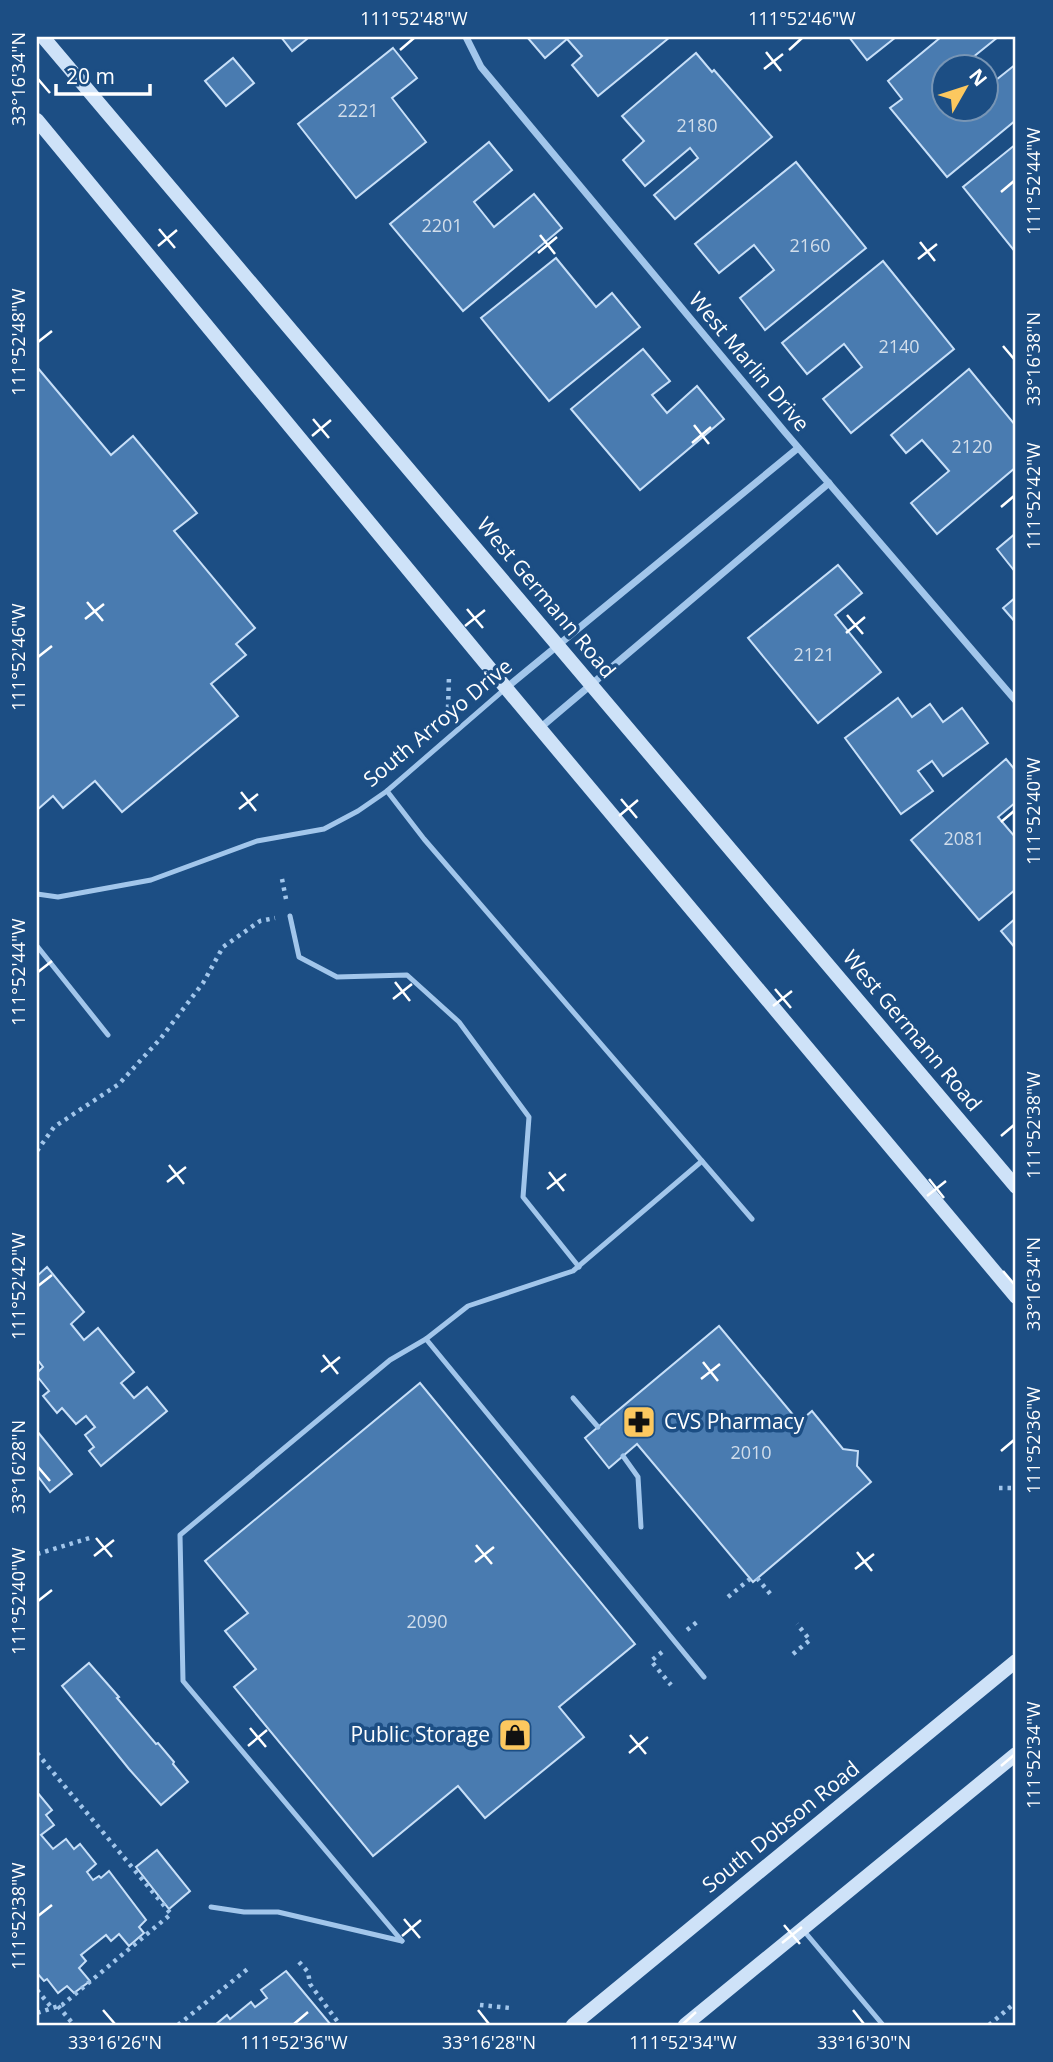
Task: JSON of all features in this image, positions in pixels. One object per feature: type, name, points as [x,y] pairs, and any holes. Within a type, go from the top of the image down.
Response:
[{"type":"main road","name":"West Germann Road","points":[[43,37],[1016,1187]]},
{"type":"main road","points":[[37,120],[506,688],[1016,1297]]},
{"type":"main road","name":"South Dobson Road","points":[[573,2025],[1016,1661]]},
{"type":"main road","points":[[685,2025],[1016,1754]]},
{"type":"street","name":"West Marlin Drive","points":[[466,37],[481,67],[798,448],[1016,701]]},
{"type":"street","name":"South Arroyo Drive","points":[[506,688],[798,448]]},
{"type":"street","points":[[540,728],[829,483]]},
{"type":"lane","name":"South Arroyo Drive","points":[[37,894],[58,897],[151,880],[257,841],[324,829],[358,811],[387,791],[506,688]]},
{"type":"lane","points":[[387,791],[424,839],[752,1219]]},
{"type":"lane","points":[[290,916],[299,957],[337,977],[407,975],[459,1022],[529,1117],[523,1198],[579,1267]]},
{"type":"lane","points":[[37,946],[108,1035]]},
{"type":"lane","points":[[211,1907],[278,1913],[402,1941],[183,1681],[180,1535],[390,1360],[426,1339],[468,1306],[573,1271],[702,1161]]},
{"type":"lane","points":[[426,1339],[704,1677]]},
{"type":"lane","points":[[573,1398],[598,1427]]},
{"type":"lane","points":[[623,1456],[638,1477],[641,1527]]},
{"type":"lane","points":[[803,1929],[883,2025]]},
{"type":"path","points":[[448,708],[449,676]]},
{"type":"path","points":[[37,1150],[54,1127],[119,1084],[162,1038],[203,983],[223,947],[260,921],[290,916],[282,879]]},
{"type":"path","points":[[999,1488],[1016,1488]]},
{"type":"path","points":[[37,1554],[93,1537]]},
{"type":"path","points":[[757,1578],[772,1596]]},
{"type":"path","points":[[729,1597],[750,1579]]},
{"type":"path","points":[[793,1654],[810,1640],[797,1624]]},
{"type":"path","points":[[37,1753],[171,1914],[55,2007],[37,2013]]},
{"type":"path","points":[[299,1962],[308,1972],[310,1984],[340,2025]]},
{"type":"path","points":[[178,2025],[250,1967]]},
{"type":"path","points":[[37,1990],[74,2025]]},
{"type":"path","points":[[989,2025],[1016,2002]]},
{"type":"path","points":[[480,2005],[510,2008]]},
{"type":"building","points":[[281,37],[305,37],[307,39],[292,51]]},
{"type":"building","points":[[527,37],[670,37],[598,96],[572,65],[582,56],[567,39],[545,58]]},
{"type":"building","points":[[849,37],[896,37],[867,60]]},
{"type":"building","points":[[941,37],[998,37],[979,52],[930,52],[930,122],[1000,122],[1000,77],[1016,64],[1016,120],[947,177],[890,108],[902,99],[888,81]]},
{"type":"building","points":[[393,48],[417,78],[392,98],[426,142],[356,198],[298,124]]},
{"type":"building","points":[[696,53],[772,137],[675,219],[654,195],[698,158],[690,148],[645,186],[623,160],[644,141],[622,116]]},
{"type":"building","points":[[233,58],[254,83],[226,106],[205,81]]},
{"type":"building","points":[[489,142],[512,170],[474,202],[494,227],[534,194],[562,228],[463,311],[390,224]]},
{"type":"building","points":[[1016,144],[1016,253],[963,187]]},
{"type":"building","points":[[796,162],[866,248],[765,330],[740,298],[774,270],[754,245],[719,273],[695,244]]},
{"type":"building","points":[[556,258],[596,307],[612,293],[640,327],[549,401],[481,318]]},
{"type":"building","points":[[883,261],[954,349],[851,433],[823,399],[862,367],[844,344],[807,374],[782,343]]},
{"type":"building","points":[[643,349],[670,381],[652,395],[667,413],[697,386],[724,419],[640,490],[571,409]]},
{"type":"building","points":[[37,367],[111,455],[133,436],[197,513],[174,531],[255,628],[236,644],[246,655],[211,684],[238,716],[122,812],[95,781],[63,808],[53,796],[37,810]]},
{"type":"building","points":[[969,369],[1016,426],[1016,467],[937,534],[911,503],[949,471],[922,440],[906,453],[891,435]]},
{"type":"building","points":[[1016,533],[1016,573],[997,549]]},
{"type":"building","points":[[838,565],[862,593],[835,615],[881,672],[818,723],[748,638]]},
{"type":"building","points":[[1016,597],[1016,623],[1003,608]]},
{"type":"building","points":[[898,698],[912,717],[930,704],[943,722],[962,708],[988,743],[943,776],[932,761],[918,771],[933,791],[901,814],[845,738]]},
{"type":"building","points":[[1006,759],[1016,771],[1016,802],[998,817],[1016,838],[1016,889],[979,920],[911,840]]},
{"type":"building","points":[[1016,918],[1016,949],[1001,931]]},
{"type":"building","points":[[47,1267],[84,1312],[71,1324],[84,1340],[98,1328],[134,1372],[121,1383],[134,1398],[147,1387],[167,1411],[101,1466],[89,1451],[94,1447],[85,1435],[95,1427],[86,1416],[76,1424],[62,1408],[57,1413],[43,1396],[49,1391],[37,1376],[43,1367],[37,1359],[37,1276]]},
{"type":"building","name":"CVS Pharmacy","points":[[719,1326],[799,1422],[812,1411],[843,1449],[858,1451],[857,1466],[871,1482],[753,1582],[637,1444],[609,1468],[585,1438]]},
{"type":"building","points":[[420,1383],[635,1644],[559,1707],[584,1737],[485,1818],[458,1786],[373,1856],[234,1687],[256,1669],[225,1631],[248,1613],[205,1561]]},
{"type":"building","points":[[37,1431],[72,1474],[50,1492],[37,1475]]},
{"type":"building","points":[[89,1663],[188,1782],[161,1805],[62,1686]]},
{"type":"building","points":[[37,1792],[52,1810],[46,1815],[54,1825],[41,1835],[53,1849],[66,1839],[74,1849],[80,1844],[96,1864],[87,1872],[93,1880],[99,1876],[101,1878],[109,1871],[146,1920],[139,1927],[144,1933],[129,1946],[119,1934],[111,1941],[106,1935],[81,1955],[86,1961],[79,1968],[90,1981],[74,1993],[67,1986],[58,1993],[47,1979],[44,1981],[37,1973]]},
{"type":"building","points":[[157,1850],[190,1891],[169,1909],[136,1867]]},
{"type":"building","points":[[286,1971],[331,2025],[215,2025],[227,2015],[230,2019],[251,2002],[255,2007],[267,1998],[261,1990]]},
{"type":"place","name":"CVS Pharmacy","points":[[639,1422]]},
{"type":"place","name":"Public Storage","points":[[515,1735]]}]
